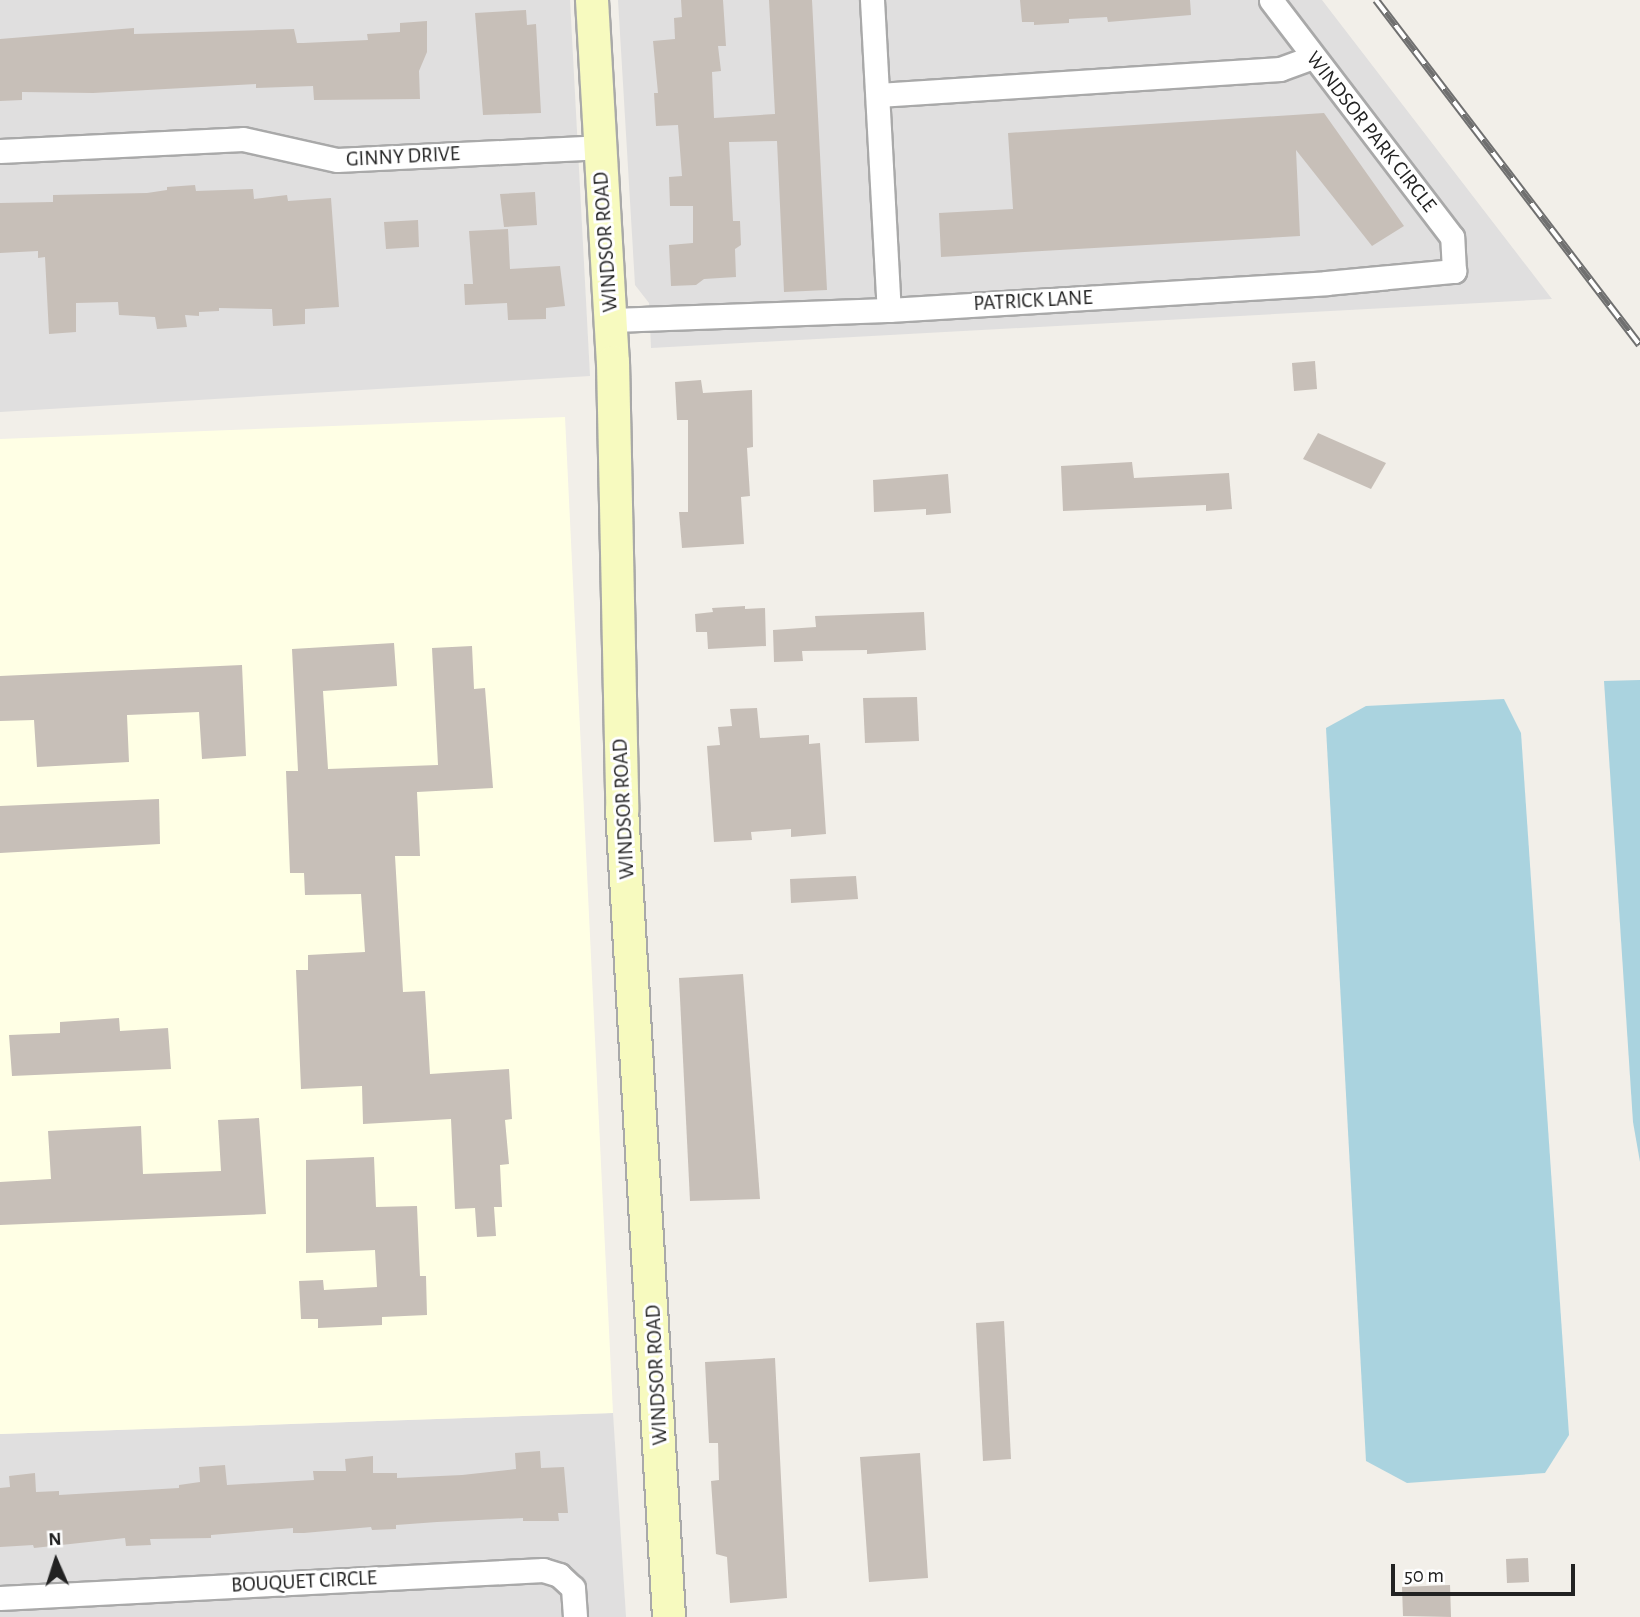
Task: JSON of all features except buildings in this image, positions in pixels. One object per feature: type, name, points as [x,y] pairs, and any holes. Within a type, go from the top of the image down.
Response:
[{"type":"main road","name":"WINDSOR ROAD","points":[[592,0],[611,320],[622,809],[669,1617]]},
{"type":"street","points":[[872,0],[890,310]]},
{"type":"street","name":"WINDSOR PARK CIRCLE","points":[[1271,0],[1452,237],[1454,271]]},
{"type":"street","points":[[878,95],[1280,69],[1313,58]]},
{"type":"street","name":"GINNY DRIVE","points":[[0,150],[243,139],[337,160],[599,147]]},
{"type":"street","name":"PATRICK LANE","points":[[611,320],[890,310],[1326,283],[1454,271]]},
{"type":"street","name":"BOUQUET CIRCLE","points":[[0,1598],[543,1570],[559,1575],[573,1588],[575,1617]]},
{"type":"shaded area","points":[[0,0],[570,0],[590,376],[0,412]]},
{"type":"shaded area","points":[[618,0],[1322,0],[1552,299],[651,348],[649,303],[635,285]]},
{"type":"shaded area","points":[[565,417],[613,1413],[0,1434],[0,439]]},
{"type":"shaded area","points":[[613,1413],[626,1617],[0,1617],[0,1434]]},
{"type":"water","points":[[1640,680],[1640,1162],[1633,1122],[1604,681]]},
{"type":"water","points":[[1504,699],[1521,733],[1569,1435],[1545,1473],[1407,1483],[1366,1461],[1326,728],[1366,706]]},
{"type":"railway","points":[[1376,0],[1640,345]]}]
